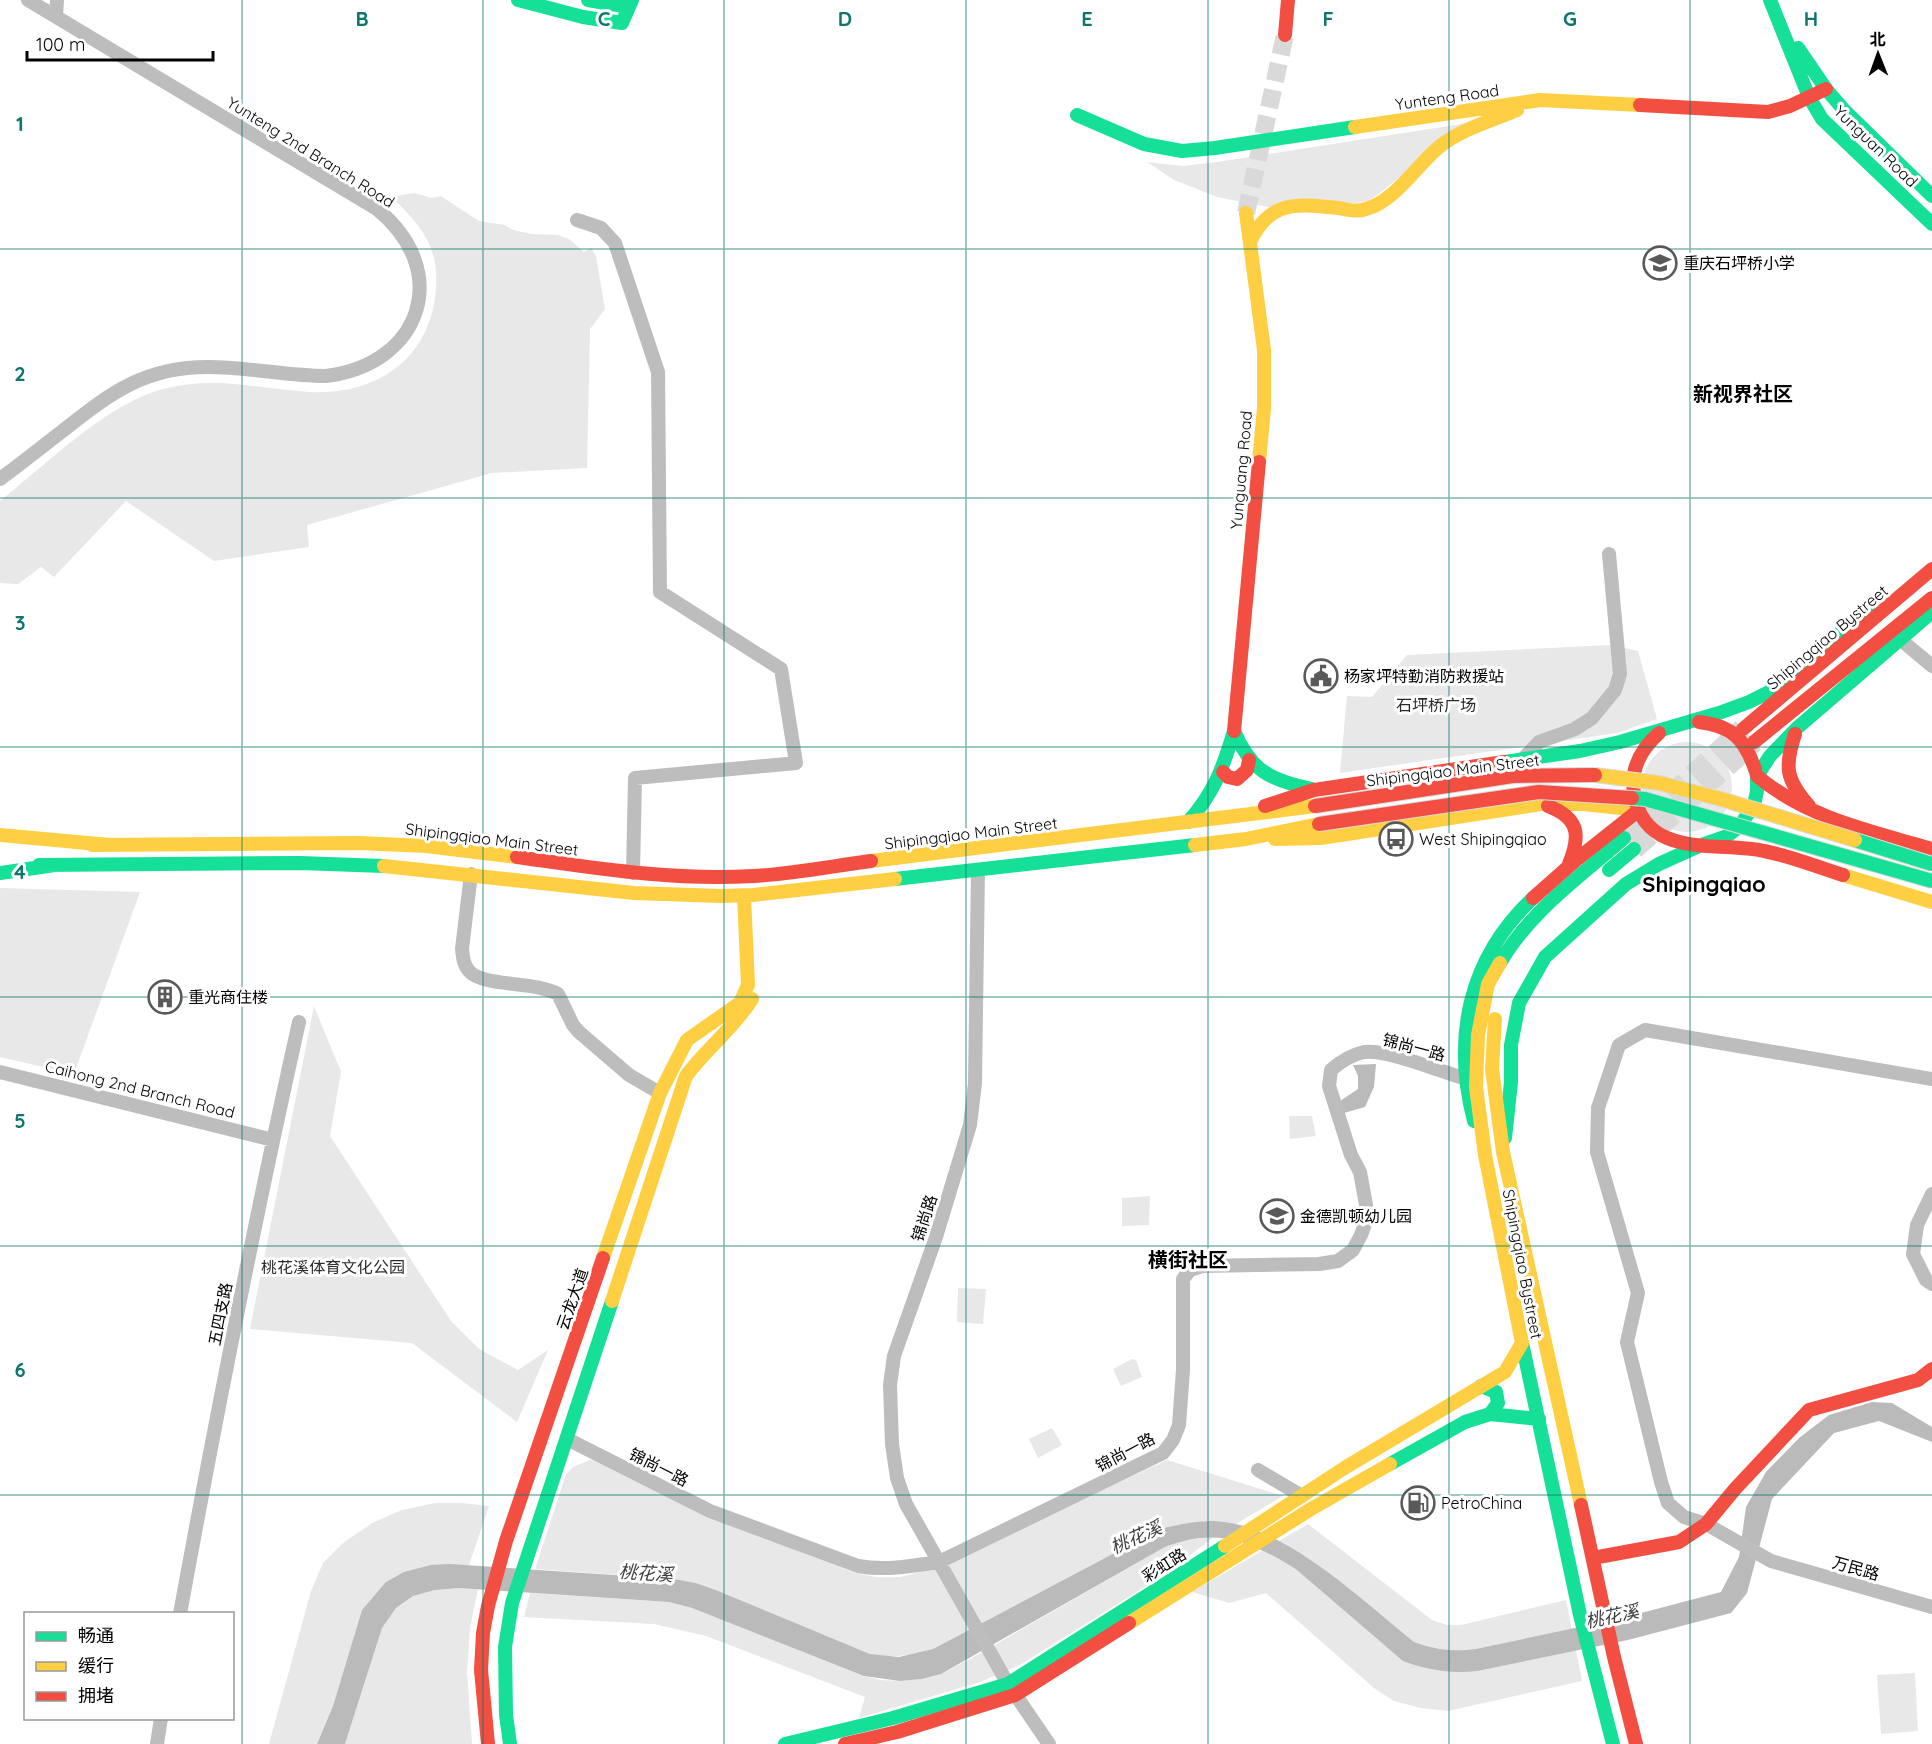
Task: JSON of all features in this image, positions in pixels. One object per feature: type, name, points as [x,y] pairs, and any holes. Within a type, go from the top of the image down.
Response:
[{"type":"main road","points":[[519,0],[583,17],[622,23],[631,4],[594,1],[583,17]]},
{"type":"main road","points":[[1285,35],[1288,0]]},
{"type":"main road","name":"Yunguan Road","points":[[1770,0],[1809,97],[1822,119],[1932,224]]},
{"type":"main road","name":"Yunguan Road","points":[[1778,20],[1826,89],[1932,196]]},
{"type":"main road","name":"Yunteng Road","points":[[1077,115],[1144,144],[1182,151],[1540,100],[1768,112],[1790,106],[1826,89]]},
{"type":"main road","points":[[1250,242],[1260,223],[1271,213],[1290,205],[1357,211],[1370,208],[1382,201],[1440,147],[1469,131],[1540,100]]},
{"type":"main road","name":"Yunguang Road","points":[[1188,822],[1204,805],[1223,772],[1234,731],[1264,408],[1263,350],[1246,213]]},
{"type":"main road","points":[[1244,813],[1314,790],[1580,751],[1732,710],[1753,702],[1769,692],[1895,587],[1932,567]]},
{"type":"main road","name":"Shipingqiao Bystreet","points":[[1743,729],[1932,567]]},
{"type":"main road","points":[[1754,742],[1932,598]]},
{"type":"main road","points":[[1757,777],[1770,756],[1797,728],[1932,612]]},
{"type":"main road","points":[[1503,1152],[1511,1082],[1511,1045],[1519,1003],[1545,957],[1576,926],[1626,884],[1659,864],[1727,836],[1739,827],[1754,805],[1757,777],[1749,752],[1740,740],[1730,730],[1717,724],[1690,722]]},
{"type":"main road","points":[[1797,728],[1788,755],[1788,773],[1795,791],[1817,814]]},
{"type":"main road","points":[[1663,730],[1642,748],[1633,774],[1633,788],[1639,810],[1650,826],[1661,835],[1673,841],[1761,850],[1932,902]]},
{"type":"main road","points":[[1234,731],[1249,760],[1267,773],[1289,784],[1314,790]]},
{"type":"main road","points":[[1223,772],[1228,777],[1237,779],[1247,770],[1249,760]]},
{"type":"main road","name":"Shipingqiao Main Street","points":[[0,846],[398,844],[478,852],[633,873],[717,877],[754,876],[1244,813],[1315,806],[1513,776],[1588,774],[1670,785],[1932,864]]},
{"type":"main road","points":[[1757,777],[1772,791],[1817,814],[1932,849]]},
{"type":"main road","name":"Shipingqiao Main Street","points":[[0,865],[317,864],[396,867],[634,893],[749,895],[1246,839],[1319,824],[1539,792],[1645,799],[1932,881]]},
{"type":"main road","points":[[1246,839],[1321,838],[1540,804],[1584,804],[1639,810]]},
{"type":"main road","points":[[1540,804],[1565,812],[1573,822],[1577,838],[1568,866]]},
{"type":"main road","points":[[1485,1155],[1466,1097],[1463,1035],[1469,1003],[1487,957],[1515,916],[1568,866],[1639,810]]},
{"type":"main road","points":[[0,835],[109,845]]},
{"type":"main road","name":"Shipingqiao Bystreet","points":[[1613,1744],[1580,1615],[1522,1343],[1485,1155],[1476,1087],[1478,1035],[1488,984],[1511,944],[1540,912],[1624,838]]},
{"type":"main road","points":[[1598,880],[1634,849]]},
{"type":"main road","points":[[0,873],[55,865]]},
{"type":"main road","points":[[510,1744],[506,1715],[505,1647],[512,1603],[686,1077],[696,1061],[736,1024],[754,997],[756,983],[749,895]]},
{"type":"main road","name":"云龙大道","points":[[488,1744],[481,1647],[489,1601],[506,1541],[660,1093],[687,1040],[740,1003],[748,985],[749,895]]},
{"type":"main road","name":"Shipingqiao Bystreet","points":[[1537,936],[1521,954],[1500,988],[1492,1038],[1493,1085],[1503,1152],[1614,1657],[1636,1744]]},
{"type":"main road","name":"彩虹路","points":[[785,1744],[1011,1689],[1346,1467],[1505,1372],[1522,1343]]},
{"type":"main road","points":[[1593,1558],[1679,1542],[1709,1526],[1735,1489],[1809,1410],[1918,1380],[1932,1369]]},
{"type":"main road","points":[[1481,1386],[1496,1392],[1498,1403],[1490,1414]]},
{"type":"main road","name":"彩虹路","points":[[845,1744],[897,1732],[1011,1689],[1218,1567],[1311,1509],[1465,1422],[1490,1414],[1539,1419]]},
{"type":"main road","points":[[1346,1467],[1348,1479],[1360,1482]]},
{"type":"street","name":"Yunteng 2nd Branch Road","points":[[0,479],[106,397],[137,380],[172,370],[208,367],[326,376],[342,374],[373,363],[385,356],[405,334],[417,306],[419,291],[416,261],[409,245],[392,221],[377,209],[56,16],[42,4],[28,0]]},
{"type":"street","points":[[56,16],[57,0]]},
{"type":"street","points":[[577,220],[601,228],[615,243],[658,372],[660,592],[781,669],[796,763],[635,778],[633,873]]},
{"type":"street","points":[[1522,760],[1539,742],[1575,729],[1592,718],[1615,690],[1620,675],[1609,554]]},
{"type":"street","points":[[1901,640],[1932,666]]},
{"type":"street","name":"锦尚路","points":[[978,870],[975,1083],[970,1125],[936,1237],[894,1356],[890,1385],[892,1444],[897,1478],[906,1504],[1011,1689],[1048,1744]]},
{"type":"street","points":[[471,874],[462,949],[463,961],[469,972],[479,978],[539,987],[558,994],[573,1025],[579,1032],[629,1075],[660,1093]]},
{"type":"street","name":"五四支路","points":[[180,1612],[210,1448],[299,1022]]},
{"type":"street","name":"万民路","points":[[1932,1079],[1645,1030],[1618,1045],[1598,1108],[1597,1152],[1638,1293],[1627,1342],[1668,1503],[1684,1517],[1709,1526],[1771,1561],[1932,1606]]},
{"type":"street","name":"锦尚一路","points":[[567,1439],[710,1511],[858,1566],[900,1569],[939,1562],[1163,1454],[1173,1440],[1179,1425],[1183,1370],[1183,1279],[1190,1270],[1202,1266],[1319,1264],[1338,1261],[1353,1250],[1368,1216],[1360,1172],[1351,1155],[1329,1086],[1331,1070],[1344,1059],[1366,1052],[1387,1054],[1466,1079]]},
{"type":"street","name":"Caihong 2nd Branch Road","points":[[0,1072],[273,1140]]},
{"type":"street","points":[[1932,1194],[1917,1225],[1912,1254],[1926,1280],[1932,1284]]},
{"type":"street","points":[[1258,1470],[1298,1499]]},
{"type":"street","points":[[157,1744],[161,1720]]},
{"type":"green space","points":[[1468,123],[1377,195],[1368,201],[1356,203],[1268,207],[1217,197],[1174,180],[1147,162],[1183,166],[1217,162]]},
{"type":"green space","points":[[414,193],[432,198],[441,196],[479,221],[505,225],[513,230],[532,234],[558,235],[569,239],[584,252],[591,248],[596,256],[605,309],[590,329],[587,468],[492,473],[307,525],[309,547],[214,561],[126,501],[54,577],[41,567],[18,584],[0,583],[0,501],[75,439],[115,410],[156,391],[206,383],[331,392],[372,382],[405,360],[418,344],[428,326],[436,286],[434,257],[429,244],[414,220],[391,197]]},
{"type":"green space","name":"石坪桥广场","points":[[1611,645],[1638,651],[1657,719],[1617,733],[1340,773],[1347,696],[1372,697],[1407,655]]},
{"type":"green space","points":[[1687,742],[1704,746],[1719,755],[1728,770],[1732,787],[1728,804],[1719,819],[1704,828],[1687,832],[1670,828],[1655,819],[1646,804],[1642,787],[1646,770],[1655,755],[1670,746]]},
{"type":"green space","points":[[0,888],[140,892],[74,1074],[0,1057]]},
{"type":"green space","name":"桃花溪体育文化公园","points":[[314,1006],[341,1072],[330,1136],[451,1321],[479,1349],[518,1370],[548,1350],[517,1422],[412,1343],[250,1329]]},
{"type":"green space","points":[[1289,1116],[1312,1116],[1316,1136],[1290,1139]]},
{"type":"green space","points":[[1150,1196],[1149,1225],[1122,1226],[1122,1198]]},
{"type":"green space","points":[[958,1288],[986,1289],[983,1324],[957,1322]]},
{"type":"green space","points":[[1132,1359],[1136,1360],[1142,1377],[1121,1386],[1113,1369]]},
{"type":"green space","points":[[1052,1428],[1062,1445],[1038,1458],[1029,1439]]},
{"type":"green space","points":[[590,1460],[599,1461],[708,1516],[855,1573],[876,1577],[900,1577],[920,1572],[960,1556],[1167,1460],[1283,1496],[1236,1524],[1207,1521],[1160,1529],[933,1649],[909,1655],[886,1656],[870,1654],[696,1583],[674,1579],[535,1569],[566,1474],[573,1467]]},
{"type":"green space","points":[[435,1503],[489,1506],[469,1565],[431,1565],[362,1610],[333,1706],[317,1744],[269,1744],[311,1591],[323,1563],[343,1543],[372,1523],[402,1510]]},
{"type":"green space","points":[[1308,1524],[1432,1620],[1447,1625],[1461,1625],[1566,1600],[1582,1681],[1448,1711],[1421,1708],[1394,1701],[1374,1688],[1266,1593],[1229,1603],[1192,1592]]},
{"type":"green space","points":[[1215,1536],[1167,1573],[1018,1666],[980,1682],[859,1718],[865,1697],[706,1636],[654,1624],[524,1617],[530,1593],[669,1602],[692,1608],[864,1676],[900,1681],[922,1679],[941,1674],[970,1659],[1165,1547],[1179,1541]]},
{"type":"green space","points":[[478,1589],[470,1628],[467,1672],[472,1744],[345,1744],[382,1628],[396,1608],[413,1596],[435,1590]]},
{"type":"green space","points":[[1915,1673],[1918,1731],[1881,1734],[1877,1675]]},
{"type":"shaded area","points":[[1376,1064],[1374,1087],[1365,1107],[1344,1113],[1340,1101],[1358,1089],[1358,1076],[1353,1065]]},
{"type":"shaded area","points":[[1872,1402],[1892,1403],[1932,1427],[1932,1442],[1879,1421],[1834,1433],[1772,1499],[1747,1593],[1731,1613],[1628,1640],[1477,1671],[1448,1672],[1421,1667],[1403,1661],[1297,1570],[1250,1545],[1218,1538],[1201,1538],[1165,1547],[941,1674],[900,1681],[864,1676],[692,1608],[669,1602],[459,1588],[435,1590],[413,1596],[396,1608],[382,1628],[345,1744],[317,1744],[333,1706],[362,1610],[386,1582],[404,1572],[431,1565],[450,1564],[674,1579],[696,1583],[870,1654],[899,1657],[933,1649],[1160,1529],[1216,1521],[1248,1528],[1274,1538],[1299,1552],[1349,1588],[1414,1642],[1437,1649],[1476,1649],[1622,1618],[1721,1592],[1739,1557],[1746,1507],[1766,1472],[1799,1438],[1829,1415]]},
{"type":"tunnel","points":[[1246,213],[1285,35]]},
{"type":"tunnel","points":[[1624,838],[1743,729]]},
{"type":"tunnel","points":[[1634,849],[1754,742]]},
{"type":"traffic: fast","points":[[518,0],[583,17],[622,23],[632,0]]},
{"type":"traffic: fast","points":[[588,0],[629,7]]},
{"type":"traffic: fast","points":[[1770,0],[1809,97],[1822,119],[1932,224]]},
{"type":"traffic: fast","points":[[1798,48],[1826,89],[1844,110],[1932,196]]},
{"type":"traffic: fast","points":[[1077,115],[1144,144],[1182,151],[1355,127]]},
{"type":"traffic: fast","points":[[1504,762],[1580,751],[1620,742],[1749,702],[1769,692],[1870,608]]},
{"type":"traffic: fast","points":[[1757,776],[1770,756],[1797,728],[1932,612]]},
{"type":"traffic: fast","points":[[1188,822],[1205,801],[1217,780],[1234,731],[1247,756],[1264,772],[1284,782],[1312,789]]},
{"type":"traffic: fast","points":[[1505,1138],[1511,1082],[1511,1045],[1519,1003],[1545,957],[1626,884],[1659,864],[1727,836],[1739,827],[1754,805],[1757,791],[1755,769]]},
{"type":"traffic: fast","points":[[1632,798],[1645,799],[1932,881]]},
{"type":"traffic: fast","points":[[1500,963],[1526,927],[1541,911],[1624,838]]},
{"type":"traffic: fast","points":[[1855,840],[1932,864]]},
{"type":"traffic: fast","points":[[895,879],[1195,845]]},
{"type":"traffic: fast","points":[[1609,870],[1634,849]]},
{"type":"traffic: fast","points":[[39,865],[300,863],[384,866]]},
{"type":"traffic: fast","points":[[0,873],[55,865]]},
{"type":"traffic: fast","points":[[1474,1121],[1465,1059],[1466,1029],[1471,1001],[1480,973],[1494,946],[1511,921],[1533,898]]},
{"type":"traffic: fast","points":[[510,1744],[506,1715],[505,1647],[512,1603],[612,1301]]},
{"type":"traffic: fast","points":[[1522,1343],[1580,1615],[1613,1744]]},
{"type":"traffic: fast","points":[[1481,1386],[1496,1392],[1498,1403],[1490,1414]]},
{"type":"traffic: fast","points":[[1390,1464],[1465,1422],[1490,1414],[1539,1419]]},
{"type":"traffic: fast","points":[[785,1744],[893,1718],[1008,1684],[1225,1546]]},
{"type":"traffic: slow","points":[[1355,127],[1540,100],[1640,105]]},
{"type":"traffic: slow","points":[[1250,242],[1267,218],[1287,207],[1311,206],[1356,211],[1376,205],[1396,191],[1439,147],[1466,130],[1517,110]]},
{"type":"traffic: slow","points":[[1246,213],[1264,350],[1264,408],[1259,462]]},
{"type":"traffic: slow","points":[[1595,775],[1659,783],[1721,799],[1855,840]]},
{"type":"traffic: slow","points":[[1275,839],[1321,838],[1541,804],[1584,804],[1639,810]]},
{"type":"traffic: slow","points":[[871,861],[1315,806]]},
{"type":"traffic: slow","points":[[1195,845],[1246,839],[1319,824]]},
{"type":"traffic: slow","points":[[0,835],[109,845]]},
{"type":"traffic: slow","points":[[92,845],[359,843],[426,846],[517,857]]},
{"type":"traffic: slow","points":[[384,866],[634,893],[720,896],[753,895],[895,879]]},
{"type":"traffic: slow","points":[[1843,875],[1932,902]]},
{"type":"traffic: slow","points":[[603,1258],[660,1093],[687,1040],[740,1003],[748,985],[744,896]]},
{"type":"traffic: slow","points":[[1500,963],[1488,984],[1478,1035],[1476,1087],[1485,1155],[1522,1343]]},
{"type":"traffic: slow","points":[[612,1301],[686,1076],[745,1010],[752,999]]},
{"type":"traffic: slow","points":[[1495,1019],[1492,1069],[1503,1152],[1581,1505]]},
{"type":"traffic: slow","points":[[1225,1546],[1346,1467],[1505,1372],[1522,1343]]},
{"type":"traffic: slow","points":[[1129,1623],[1311,1509],[1390,1464]]},
{"type":"traffic: jam","points":[[1285,35],[1288,0]]},
{"type":"traffic: jam","points":[[1640,105],[1768,112],[1790,106],[1826,89]]},
{"type":"traffic: jam","points":[[1234,731],[1259,462]]},
{"type":"traffic: jam","points":[[1743,729],[1932,569]]},
{"type":"traffic: jam","points":[[1754,742],[1932,598]]},
{"type":"traffic: jam","points":[[1699,722],[1720,727],[1735,735],[1746,749],[1755,769]]},
{"type":"traffic: jam","points":[[1659,733],[1642,752],[1635,767],[1633,784],[1641,814],[1652,829],[1667,838],[1685,843],[1764,851],[1843,875]]},
{"type":"traffic: jam","points":[[1795,734],[1789,756],[1789,773],[1801,797],[1809,806]]},
{"type":"traffic: jam","points":[[1223,772],[1228,777],[1237,779],[1247,770],[1249,760]]},
{"type":"traffic: jam","points":[[1265,806],[1314,790],[1504,762]]},
{"type":"traffic: jam","points":[[1315,806],[1513,776],[1595,775]]},
{"type":"traffic: jam","points":[[1757,776],[1797,803],[1818,813],[1840,822],[1932,849]]},
{"type":"traffic: jam","points":[[1319,824],[1539,792],[1632,798]]},
{"type":"traffic: jam","points":[[1548,806],[1566,816],[1575,829],[1575,844],[1569,864]]},
{"type":"traffic: jam","points":[[1533,898],[1639,810]]},
{"type":"traffic: jam","points":[[517,857],[635,873],[694,877],[782,874],[871,861]]},
{"type":"traffic: jam","points":[[488,1744],[481,1670],[483,1633],[488,1606],[506,1541],[603,1258]]},
{"type":"traffic: jam","points":[[1593,1558],[1679,1542],[1706,1524],[1735,1489],[1809,1410],[1918,1380],[1932,1369]]},
{"type":"traffic: jam","points":[[1581,1505],[1614,1657],[1636,1744]]},
{"type":"traffic: jam","points":[[845,1744],[897,1732],[1015,1695],[1129,1623]]},
{"type":"place","name":"重庆石坪桥小学","points":[[1660,263]]},
{"type":"place","name":"杨家坪特勤消防救援站","points":[[1321,676]]},
{"type":"place","name":"West Shipingqiao","points":[[1396,839]]},
{"type":"place","name":"重光商住楼","points":[[165,997]]},
{"type":"place","name":"金德凯顿幼儿园","points":[[1277,1216]]},
{"type":"place","name":"PetroChina","points":[[1418,1503]]},
{"type":"district","name":"新视界社区","points":[[1743,393]]},
{"type":"district","name":"Shipingqiao","points":[[1704,884]]},
{"type":"district","name":"横街社区","points":[[1188,1259]]},
{"type":"water label","name":"桃花溪","points":[[1136,1537]]},
{"type":"water label","name":"桃花溪","points":[[646,1573]]},
{"type":"water label","name":"桃花溪","points":[[1612,1616]]}]
